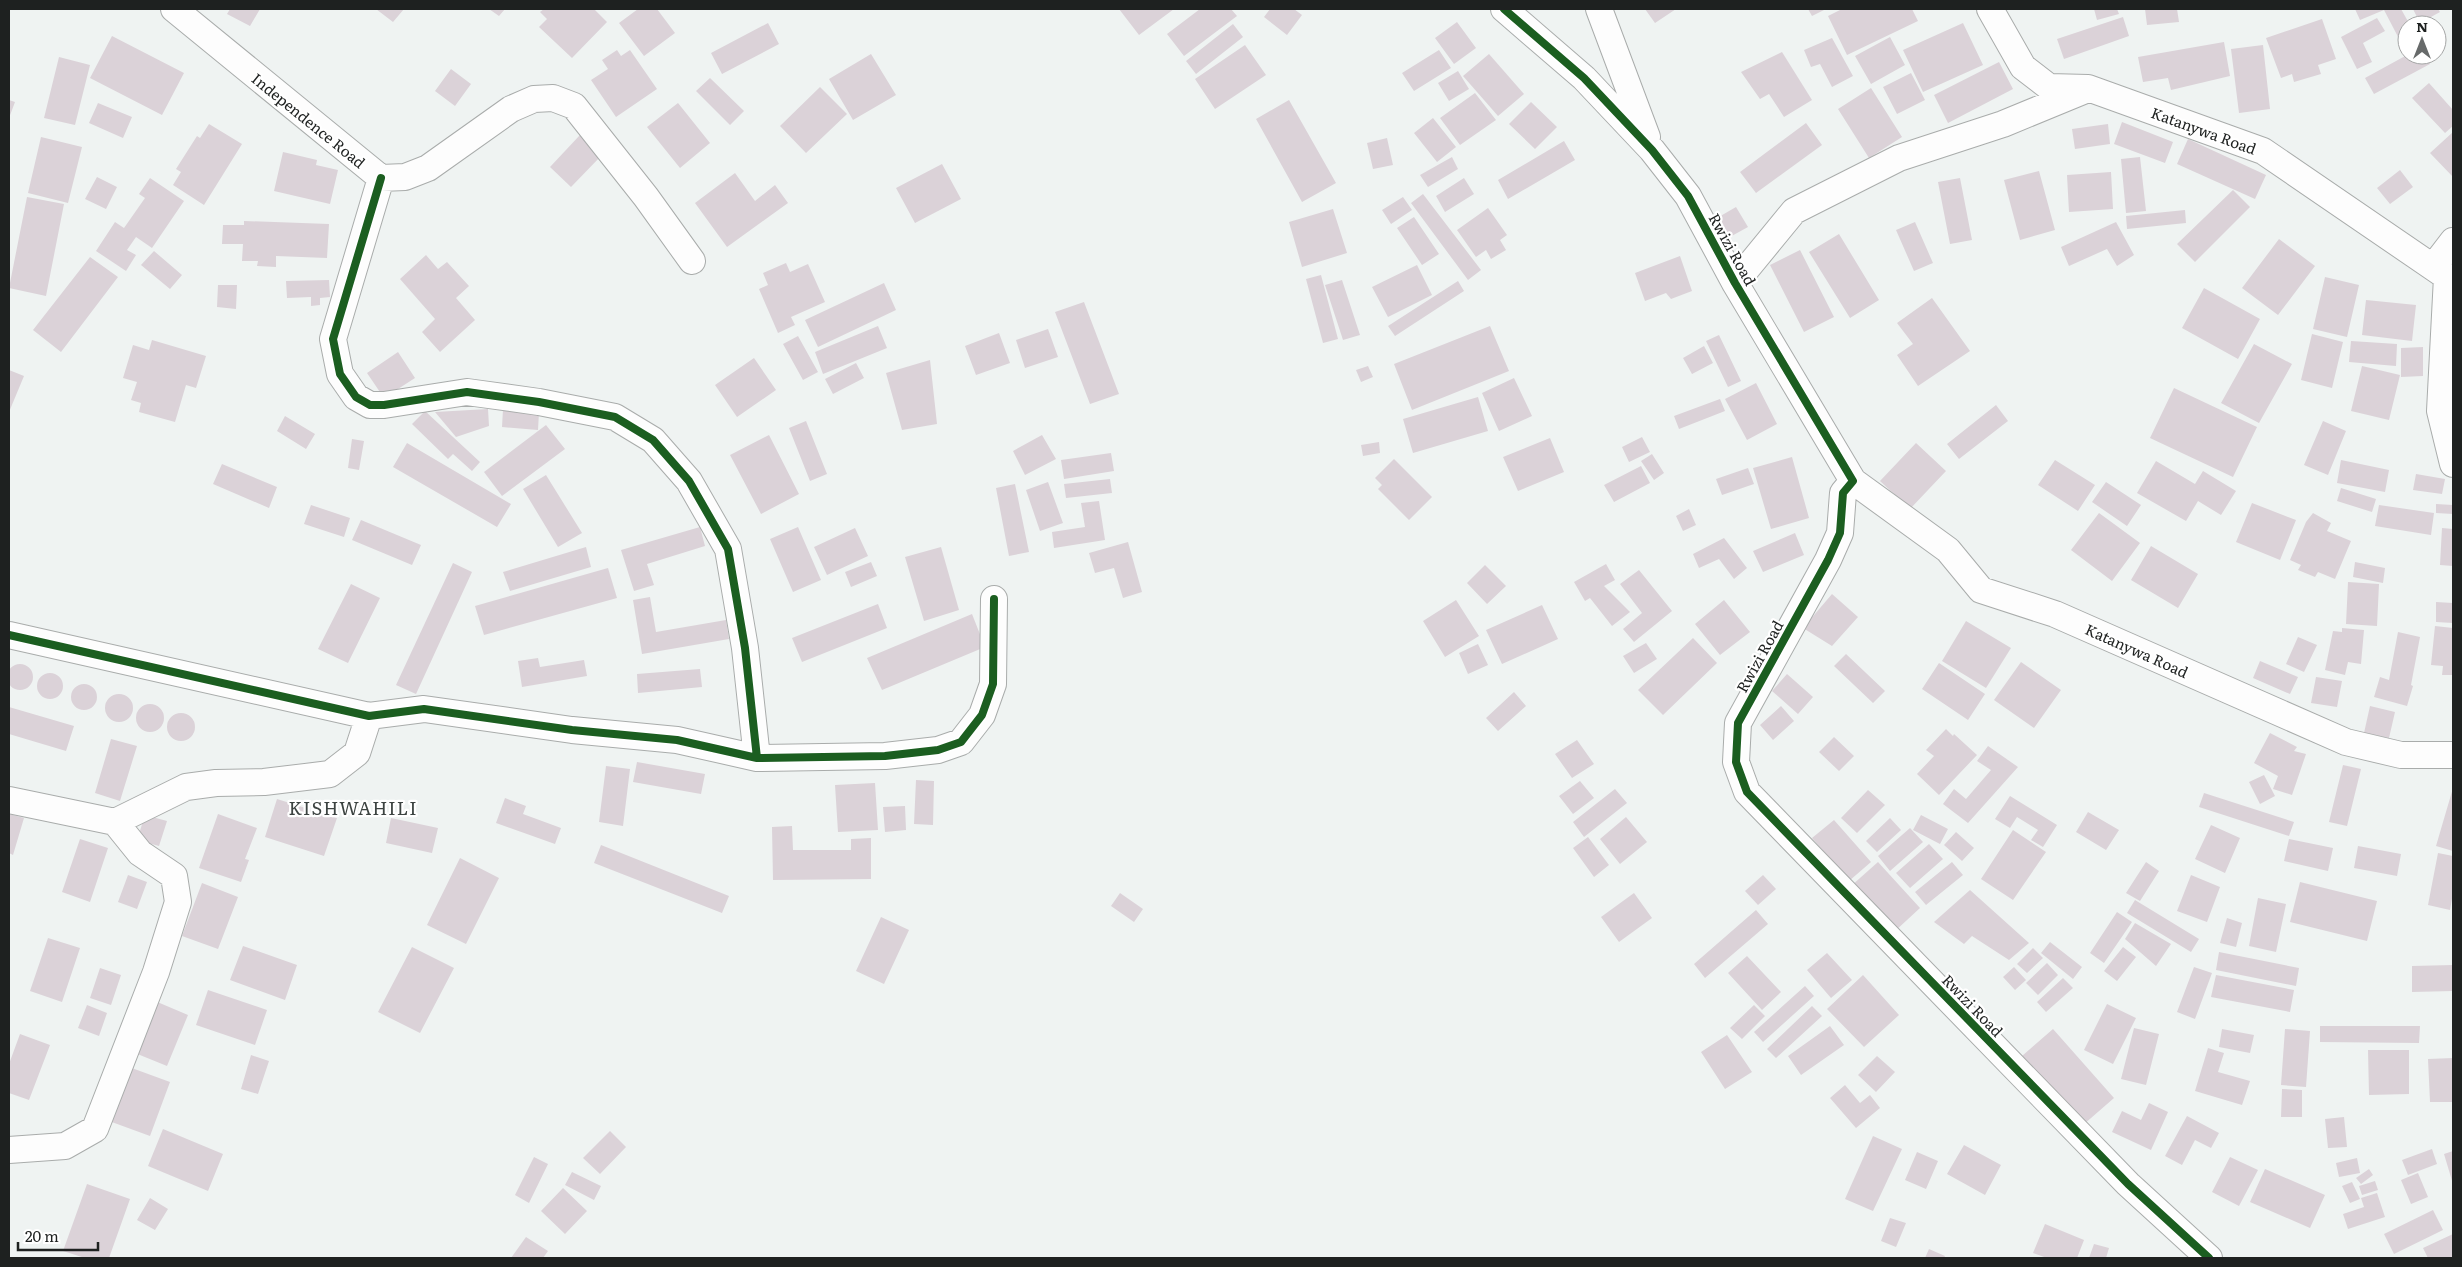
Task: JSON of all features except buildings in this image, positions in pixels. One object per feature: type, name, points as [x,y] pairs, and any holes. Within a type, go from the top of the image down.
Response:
[{"type":"street","name":"Independence Road","points":[[174,9],[381,178],[405,177],[428,168],[511,109],[534,99],[553,98],[574,106],[646,197],[692,261]]},
{"type":"street","name":"Rwizi Road","points":[[1504,9],[1584,78],[1652,150],[1688,196],[1735,283],[1853,481],[1842,493],[1840,533],[1828,560],[1738,723],[1736,762],[1747,792],[2128,1184],[2209,1258]]},
{"type":"street","points":[[1598,9],[1652,150]]},
{"type":"street","name":"Katanywa Road","points":[[1990,9],[2023,67],[2049,86],[2088,88],[2263,151],[2445,275]]},
{"type":"street","points":[[1735,283],[1794,211],[1899,158],[2003,124],[2088,88]]},
{"type":"street","points":[[381,178],[333,339],[340,374],[356,396],[370,405],[384,405],[467,392],[539,402],[615,417],[653,440],[689,481],[728,549],[745,648],[757,758]]},
{"type":"street","points":[[2453,241],[2445,275],[2440,411],[2453,464]]},
{"type":"street","name":"Katanywa Road","points":[[1853,481],[1948,550],[1982,590],[2055,614],[2346,742],[2401,755],[2453,755]]},
{"type":"street","points":[[9,635],[369,716],[424,709],[572,730],[676,740],[757,758],[885,756],[938,750],[961,742],[982,715],[992,684],[994,599]]},
{"type":"street","points":[[9,800],[115,822],[186,787],[216,783],[264,782],[330,774],[357,753],[369,716]]},
{"type":"street","points":[[9,1150],[65,1146],[95,1129],[156,972],[178,902],[174,876],[140,853],[115,822]]},
{"type":"cycle path","points":[[1504,9],[1584,78],[1652,150],[1688,196],[1735,283],[1853,481],[1843,493],[1840,533],[1828,560],[1738,723],[1736,762],[1747,792],[2128,1184],[2209,1258]]},
{"type":"cycle path","points":[[381,178],[333,339],[340,374],[356,397],[370,405],[384,405],[467,392],[539,402],[615,417],[653,440],[689,481],[728,549],[745,648],[757,758]]},
{"type":"cycle path","points":[[9,635],[369,716],[424,709],[572,730],[677,740],[757,758],[885,756],[938,750],[961,742],[982,715],[993,684],[994,599]]},
{"type":"district","name":"KISHWAHILI","points":[[353,807]]}]
